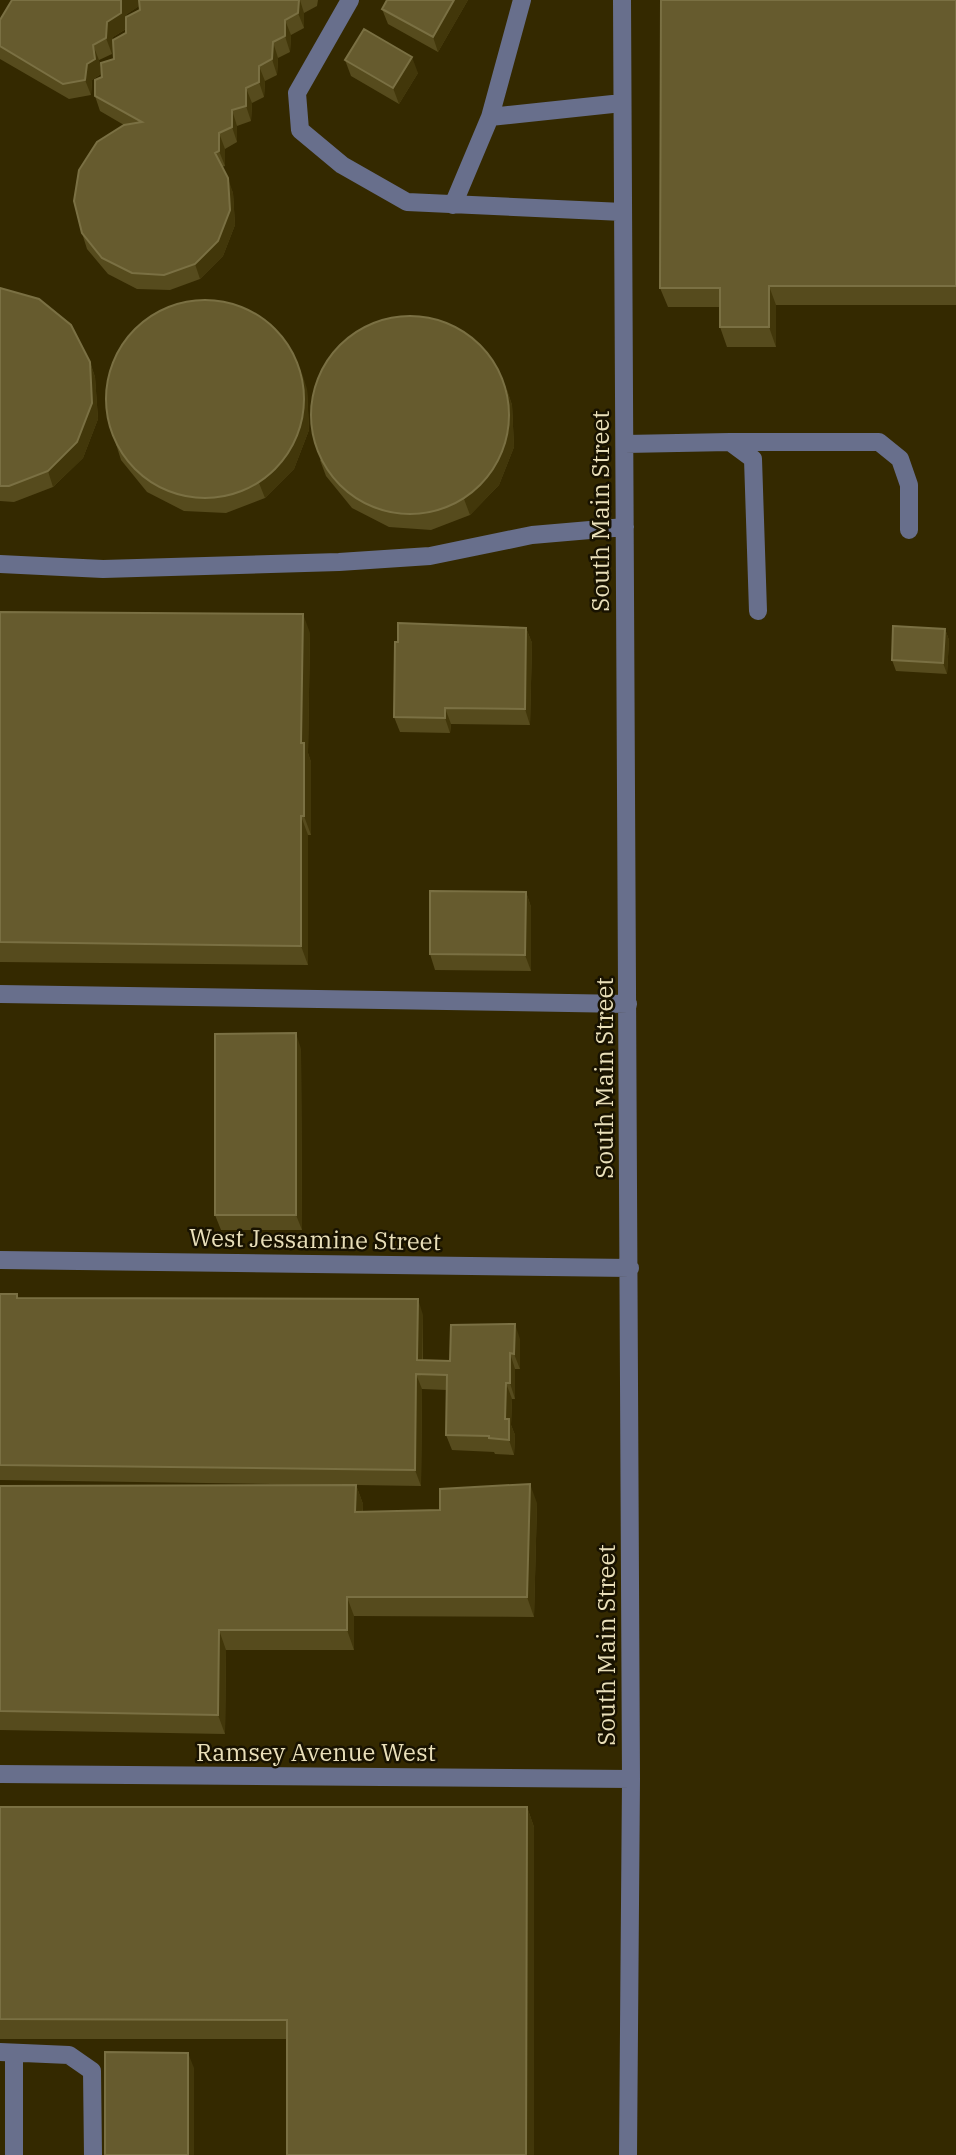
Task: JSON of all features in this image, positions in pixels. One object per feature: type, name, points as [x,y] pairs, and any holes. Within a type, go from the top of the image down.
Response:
[{"type":"street","points":[[350,0],[297,93],[300,130],[342,165],[407,202],[623,212]]},
{"type":"street","points":[[453,205],[491,117],[522,0]]},
{"type":"street","name":"South Main Street","points":[[622,0],[631,1779],[628,2155]]},
{"type":"street","points":[[491,117],[622,103]]},
{"type":"street","points":[[730,442],[753,459],[758,611]]},
{"type":"street","points":[[625,444],[879,442],[900,459],[909,485],[909,530]]},
{"type":"street","points":[[0,564],[103,569],[339,562],[430,556],[532,536],[625,527]]},
{"type":"street","points":[[0,994],[628,1004]]},
{"type":"street","name":"West Jessamine Street","points":[[0,1260],[629,1268]]},
{"type":"street","name":"Ramsey Avenue West","points":[[0,1774],[631,1779]]},
{"type":"street","points":[[14,2155],[7,2052],[69,2055],[92,2071],[93,2155]]},
{"type":"building","points":[[12,0],[121,0],[121,13],[107,22],[106,38],[93,45],[95,59],[87,64],[85,80],[63,84],[0,46],[0,20]]},
{"type":"building","points":[[139,0],[299,0],[298,13],[285,20],[285,36],[273,42],[272,59],[259,66],[259,82],[246,88],[246,106],[232,110],[232,127],[219,133],[219,151],[215,153],[228,178],[230,210],[218,241],[195,264],[164,275],[132,273],[102,258],[82,233],[74,201],[79,170],[97,142],[124,125],[142,122],[95,96],[95,80],[102,77],[101,63],[114,59],[113,40],[126,33],[126,17],[140,10]]},
{"type":"building","points":[[387,0],[454,0],[433,37],[382,9]]},
{"type":"building","points":[[661,0],[956,0],[956,286],[769,286],[769,327],[720,327],[720,288],[660,288]]},
{"type":"building","points":[[364,29],[412,57],[393,88],[345,60]]},
{"type":"building","points":[[0,288],[39,299],[71,325],[90,362],[92,403],[77,442],[48,471],[9,486],[0,486]]},
{"type":"building","points":[[205,300],[243,308],[275,329],[296,361],[304,399],[296,437],[275,469],[243,490],[205,498],[167,490],[135,469],[114,437],[106,399],[114,361],[135,329],[167,308]]},
{"type":"building","points":[[410,316],[448,324],[480,345],[501,377],[509,415],[501,453],[480,485],[448,506],[410,514],[372,506],[340,485],[319,453],[311,415],[319,377],[340,345],[372,324]]},
{"type":"building","points":[[0,612],[303,614],[301,743],[304,743],[304,816],[301,816],[301,946],[0,942]]},
{"type":"building","points":[[398,623],[526,628],[525,709],[445,708],[445,718],[394,717],[395,642],[398,642]]},
{"type":"building","points":[[893,626],[945,629],[943,663],[892,660]]},
{"type":"building","points":[[430,891],[526,892],[525,955],[430,954]]},
{"type":"building","points":[[296,1033],[296,1215],[215,1215],[215,1034]]},
{"type":"building","points":[[0,1294],[17,1294],[17,1298],[418,1299],[417,1360],[450,1361],[451,1325],[515,1324],[514,1354],[510,1353],[510,1383],[506,1383],[505,1419],[509,1419],[509,1440],[489,1436],[446,1435],[447,1375],[416,1374],[415,1470],[0,1465]]},
{"type":"building","points":[[530,1484],[527,1597],[347,1597],[347,1630],[219,1630],[218,1715],[0,1711],[0,1486],[356,1485],[355,1512],[440,1510],[440,1489]]},
{"type":"building","points":[[0,1807],[527,1807],[526,2155],[287,2155],[287,2020],[0,2019]]},
{"type":"building","points":[[105,2052],[188,2053],[188,2155],[105,2155]]}]
